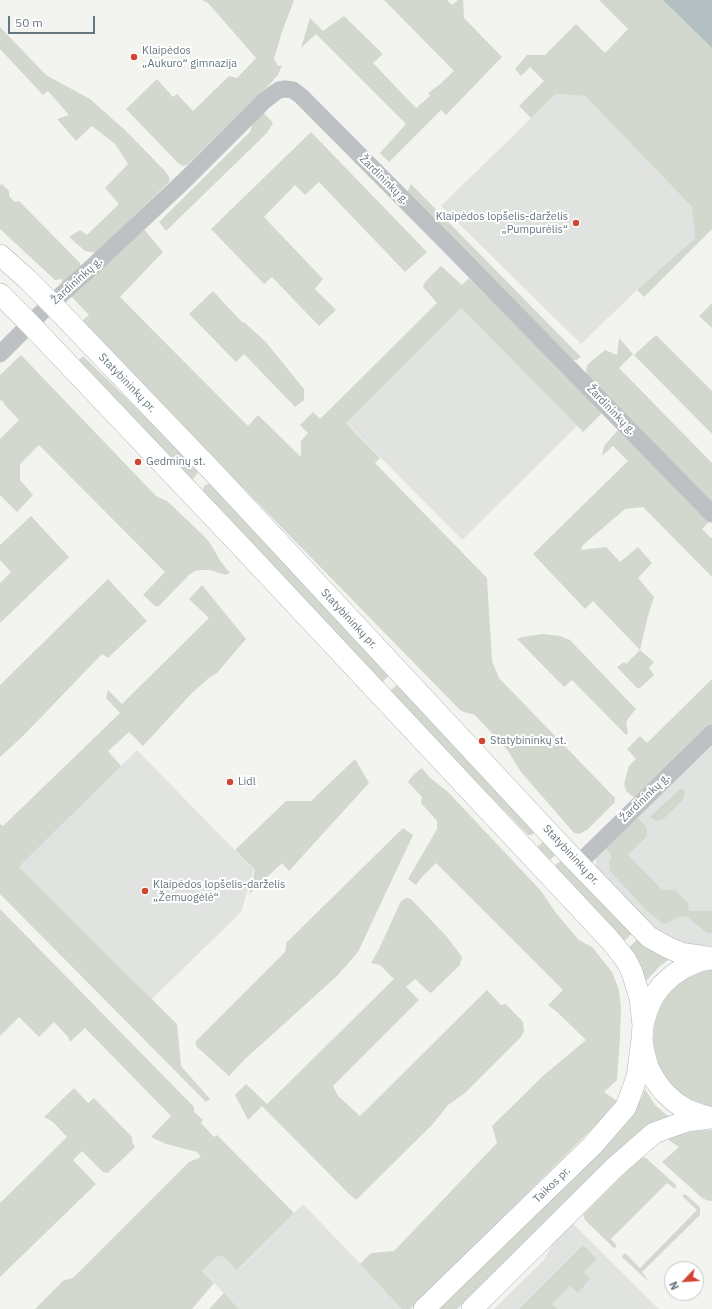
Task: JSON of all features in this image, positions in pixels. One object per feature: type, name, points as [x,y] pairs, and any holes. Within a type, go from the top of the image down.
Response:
[{"type":"main road","name":"Statybininkų pr.","points":[[0,255],[27,279],[41,314],[194,496],[610,940],[626,960],[632,972],[640,998],[643,1032]]},
{"type":"main road","name":"Statybininkų pr.","points":[[0,294],[41,314],[216,475],[578,864],[649,937],[658,943],[675,950],[712,958]]},
{"type":"main road","points":[[194,496],[194,490],[201,482],[216,475]]},
{"type":"main road","points":[[519,842],[529,843],[534,840],[540,830],[540,822]]},
{"type":"main road","points":[[712,958],[699,961],[685,967],[662,985],[653,997],[647,1011],[643,1032],[644,1052],[648,1067],[664,1092],[687,1110],[712,1118]]},
{"type":"main road","name":"Taikos pr.","points":[[424,1309],[592,1146],[626,1107],[637,1077],[643,1032]]},
{"type":"main road","points":[[472,1309],[615,1167],[654,1133],[687,1121],[712,1118]]},
{"type":"street","name":"Žardininkų g.","points":[[0,354],[185,180],[264,101],[279,90],[293,90],[301,96],[448,244],[712,514]]},
{"type":"street","name":"Žardininkų g.","points":[[578,864],[712,733]]},
{"type":"shaded area","points":[[202,0],[294,0],[274,59],[278,66],[282,65],[278,75],[187,165],[183,166],[178,163],[126,109],[157,79],[173,97],[177,94],[193,111],[229,76],[237,78],[256,58],[208,3]]},
{"type":"shaded area","points":[[384,0],[447,0],[452,5],[458,0],[463,0],[464,18],[502,57],[446,115],[441,110],[389,162],[380,153],[406,124],[316,34],[301,48],[310,18],[323,31],[344,16],[383,54],[373,63],[416,108],[430,96],[428,93],[454,71]]},
{"type":"shaded area","points":[[599,0],[712,0],[712,229],[644,297],[637,290],[695,238],[692,207],[585,96],[556,94],[531,118],[519,106],[544,81],[530,67],[521,76],[515,69],[527,55],[545,55],[576,24],[605,53],[628,29]]},
{"type":"shaded area","points":[[663,0],[712,0],[712,48],[703,39]]},
{"type":"shaded area","points":[[0,27],[46,75],[90,99],[125,130],[169,177],[170,181],[96,253],[85,251],[69,237],[80,230],[87,235],[119,204],[105,188],[128,164],[115,144],[92,126],[76,141],[57,119],[69,115],[48,91],[43,95],[0,49]]},
{"type":"shaded area","name":"Klaipėdos lopšelis-darželis „Pumpurėlis“","points":[[556,94],[585,96],[692,207],[695,238],[637,290],[581,344],[441,206]]},
{"type":"shaded area","points":[[262,111],[273,123],[267,133],[166,231],[159,222],[250,132],[254,118]]},
{"type":"shaded area","points":[[311,132],[427,252],[405,272],[319,182],[305,195],[295,185],[264,217],[323,279],[315,289],[336,310],[319,326],[272,277],[264,284],[211,229]]},
{"type":"shaded area","points":[[2,184],[9,191],[9,196],[15,202],[19,201],[80,263],[81,267],[62,284],[62,279],[55,280],[0,229],[0,185]]},
{"type":"shaded area","points":[[411,184],[581,357],[576,360],[570,360],[407,193]]},
{"type":"shaded area","points":[[143,228],[163,252],[120,297],[248,426],[258,415],[301,457],[301,441],[308,433],[300,425],[313,412],[320,419],[437,303],[423,287],[425,282],[441,266],[462,285],[469,278],[602,411],[601,414],[583,432],[461,308],[346,423],[380,458],[375,463],[487,578],[492,661],[499,678],[615,798],[615,802],[587,830],[579,834],[574,833],[521,772],[508,751],[475,715],[461,711],[81,322],[89,315],[70,295]]},
{"type":"shaded area","points":[[213,291],[241,321],[265,341],[304,389],[304,400],[295,407],[244,354],[236,362],[189,314]]},
{"type":"shaded area","points":[[712,303],[712,328],[699,316]]},
{"type":"shaded area","points":[[461,308],[577,426],[462,540],[346,422]]},
{"type":"shaded area","points":[[656,335],[712,391],[712,434],[634,355]]},
{"type":"shaded area","points":[[619,338],[633,354],[619,368],[712,463],[712,507],[587,378],[586,369],[588,364],[605,350],[617,355]]},
{"type":"shaded area","points":[[21,355],[156,496],[167,501],[205,537],[230,573],[225,575],[210,570],[195,571],[189,575],[159,606],[155,606],[143,595],[165,572],[39,445],[20,464],[20,480],[33,495],[17,512],[0,495],[0,439],[19,420],[2,400],[0,401],[0,375]]},
{"type":"shaded area","points":[[83,356],[196,466],[198,472],[194,478],[191,479],[77,362]]},
{"type":"shaded area","points":[[621,430],[711,520],[702,529],[712,538],[712,577],[643,507],[625,509],[583,545],[581,550],[606,547],[620,562],[638,547],[652,563],[638,578],[654,597],[640,650],[593,601],[585,609],[533,554],[628,461],[613,446],[602,456],[604,446],[617,431]]},
{"type":"shaded area","points":[[205,485],[212,485],[391,674],[380,684],[202,491]]},
{"type":"shaded area","points":[[31,516],[69,557],[0,623],[0,583],[11,572],[0,560],[0,545]]},
{"type":"shaded area","points":[[108,579],[147,621],[108,658],[102,654],[22,737],[0,757],[0,685]]},
{"type":"shaded area","points":[[202,585],[246,639],[217,673],[210,677],[192,693],[143,746],[129,732],[108,751],[121,766],[19,867],[177,1024],[181,1066],[210,1099],[206,1102],[0,894],[0,824],[3,826],[120,713],[106,698],[108,690],[122,704],[209,618],[189,599]]},
{"type":"shaded area","points":[[543,634],[560,636],[570,640],[636,709],[627,720],[626,723],[628,733],[626,735],[572,680],[564,687],[517,639]]},
{"type":"shaded area","points":[[640,650],[654,662],[649,668],[654,675],[640,688],[637,688],[617,667],[624,662],[626,664]]},
{"type":"shaded area","points":[[712,679],[712,724],[634,797],[632,796],[626,791],[624,784],[629,766],[636,759],[627,749],[640,736],[647,743]]},
{"type":"shaded area","points":[[399,683],[535,831],[533,834],[528,835],[494,800],[459,768],[388,693]]},
{"type":"shaded area","points":[[712,743],[712,946],[690,945],[661,936],[596,868],[596,858]]},
{"type":"shaded area","name":"Klaipėdos lopšelis-darželis „Žemuogėlė“","points":[[137,750],[254,870],[241,912],[152,999],[19,867]]},
{"type":"shaded area","points":[[355,759],[369,783],[289,871],[282,863],[249,894],[255,870],[235,850],[286,801],[311,801]]},
{"type":"shaded area","points":[[422,768],[429,777],[448,792],[541,891],[556,913],[579,940],[592,947],[612,972],[619,990],[621,1009],[620,1037],[617,1080],[604,1092],[617,1101],[613,1108],[410,1309],[402,1309],[360,1264],[371,1253],[394,1251],[497,1143],[492,1126],[544,1075],[586,1040],[548,1005],[563,990],[436,863],[416,885],[408,879],[437,829],[437,821],[421,803],[422,797],[408,782],[414,774]]},
{"type":"shaded area","points":[[680,789],[683,789],[685,793],[683,800],[662,820],[656,821],[650,817]]},
{"type":"shaded area","points":[[634,818],[639,819],[647,828],[647,836],[628,855],[662,890],[675,890],[688,903],[689,911],[712,911],[712,933],[707,933],[686,916],[679,917],[664,924],[649,913],[610,871],[609,861],[612,856],[604,847]]},
{"type":"shaded area","points":[[403,828],[413,835],[358,952],[337,976],[244,1060],[229,1076],[196,1046],[196,1041],[285,952],[286,943]]},
{"type":"shaded area","points":[[546,839],[558,852],[547,863],[537,847]]},
{"type":"shaded area","points":[[564,858],[634,932],[622,943],[552,868]]},
{"type":"shaded area","points":[[406,898],[411,899],[447,937],[462,957],[460,965],[431,993],[415,979],[406,987],[419,1000],[333,1086],[338,1096],[360,1116],[487,990],[501,1005],[506,1004],[523,1022],[524,1031],[521,1037],[465,1093],[448,1105],[432,1125],[356,1200],[262,1106],[248,1120],[235,1095],[246,1084],[267,1104],[394,979],[380,965],[371,963],[401,901]]},
{"type":"shaded area","points":[[0,909],[194,1107],[194,1112],[203,1120],[201,1123],[214,1137],[217,1135],[294,1213],[237,1270],[224,1257],[218,1256],[210,1263],[202,1271],[214,1283],[192,1309],[35,1309],[64,1280],[73,1278],[189,1162],[201,1157],[197,1152],[166,1144],[151,1137],[171,1116],[85,1028],[70,1042],[68,1037],[54,1022],[39,1037],[19,1017],[0,1036]]},
{"type":"shaded area","points":[[639,938],[671,958],[660,966],[645,982],[627,949]]},
{"type":"shaded area","points":[[712,970],[712,1107],[694,1101],[671,1085],[660,1068],[655,1055],[653,1041],[655,1021],[667,996],[688,978],[701,972]]},
{"type":"shaded area","points":[[74,1088],[88,1103],[94,1098],[132,1137],[135,1147],[108,1173],[103,1172],[82,1151],[73,1160],[96,1184],[0,1277],[0,1203],[67,1137],[53,1122],[44,1117]]},
{"type":"shaded area","points":[[645,1089],[655,1105],[670,1117],[634,1136],[457,1309],[438,1309],[628,1121]]},
{"type":"shaded area","points":[[712,1130],[711,1201],[701,1197],[662,1162],[679,1147],[668,1139],[673,1136],[695,1131]]},
{"type":"shaded area","points":[[641,1157],[646,1158],[676,1185],[675,1189],[667,1183],[611,1239],[617,1246],[614,1248],[585,1220],[583,1215]]},
{"type":"shaded area","points":[[685,1194],[699,1206],[700,1215],[642,1272],[649,1282],[622,1257],[625,1253],[640,1268],[697,1210],[682,1196]]},
{"type":"shaded area","points":[[303,1204],[402,1309],[239,1309],[202,1270],[218,1256],[224,1257],[238,1270]]},
{"type":"shaded area","points":[[573,1224],[659,1309],[494,1309],[544,1260],[552,1245]]},
{"type":"shaded area","points":[[583,1245],[597,1259],[584,1272],[590,1279],[578,1293],[570,1286],[552,1304],[557,1309],[519,1309]]},
{"type":"shaded area","points":[[224,1293],[239,1309],[209,1309]]},
{"type":"place","name":"Klaipėdos „Aukuro“ gimnazija","points":[[134,57]]},
{"type":"place","name":"Klaipėdos lopšelis-darželis „Pumpurėlis“","points":[[576,223]]},
{"type":"place","name":"Gedminų st.","points":[[138,462]]},
{"type":"place","name":"Statybininkų st.","points":[[482,741]]},
{"type":"place","name":"Lidl","points":[[230,782]]},
{"type":"place","name":"Klaipėdos lopšelis-darželis „Žemuogėlė“","points":[[145,891]]}]
